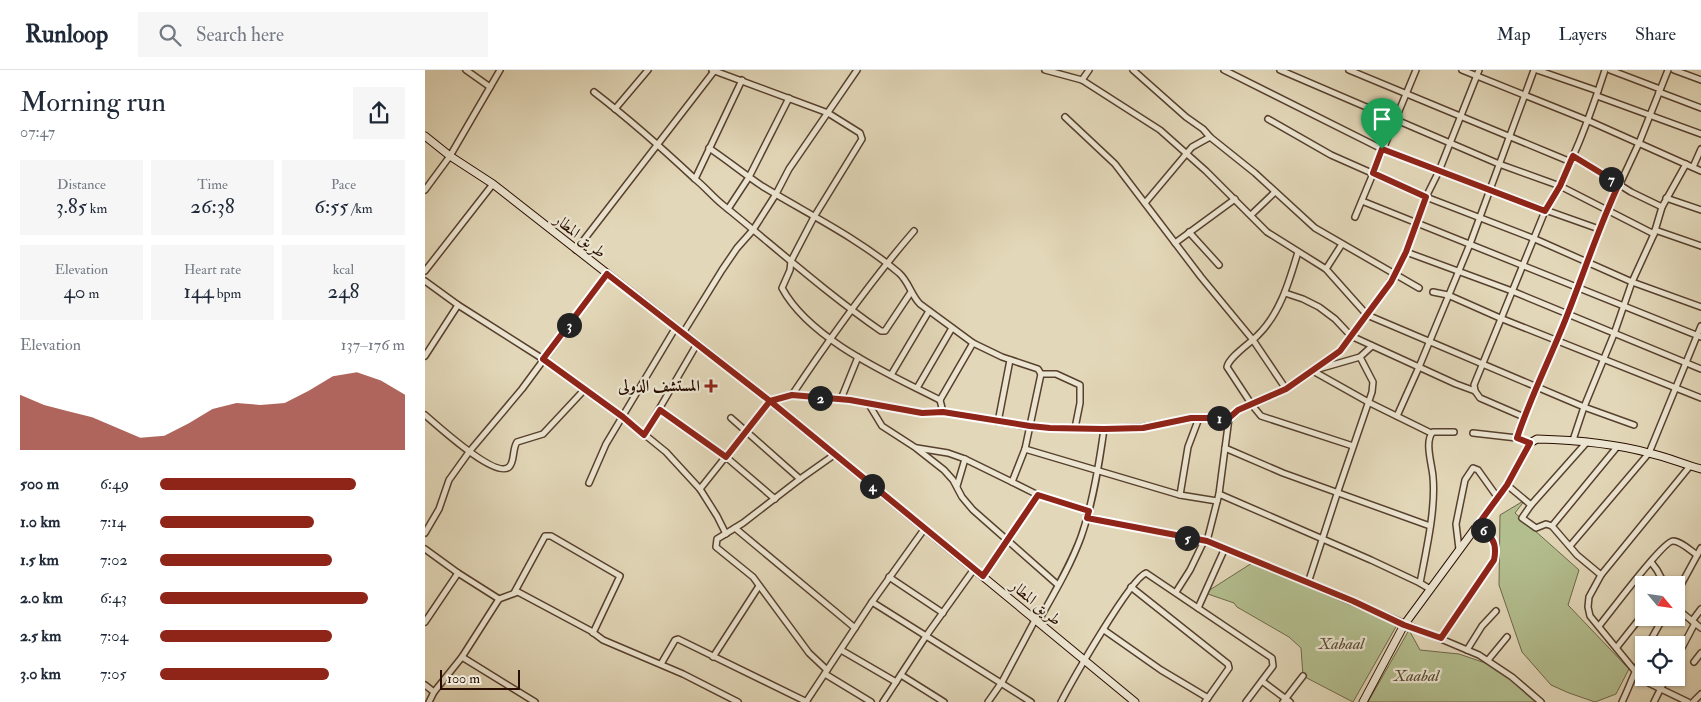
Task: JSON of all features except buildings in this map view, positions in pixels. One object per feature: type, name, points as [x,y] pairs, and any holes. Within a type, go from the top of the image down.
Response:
[{"type":"main road","name":"طريق المطار","points":[[425,136],[450,156],[493,184],[770,401],[1135,702]]},
{"type":"main road","points":[[1363,702],[1404,625],[1507,485],[1530,443],[1537,439],[1587,442],[1649,453],[1701,469]]},
{"type":"street","points":[[466,70],[490,87]]},
{"type":"street","points":[[425,190],[450,156],[500,70]]},
{"type":"street","points":[[615,109],[649,70]]},
{"type":"street","points":[[576,250],[714,70],[828,113],[860,132],[862,136],[814,217],[791,261],[790,270],[781,288],[799,312],[830,338],[859,358],[940,400]]},
{"type":"street","points":[[683,333],[722,270],[737,248],[753,230],[776,194],[789,169],[857,70]]},
{"type":"street","points":[[1045,70],[1082,80],[1160,130],[1187,153],[1267,232],[1326,269],[1367,315],[1584,407],[1634,425]]},
{"type":"street","points":[[1082,80],[1089,70]]},
{"type":"street","points":[[1133,70],[1186,117],[1255,173],[1315,228],[1419,288]]},
{"type":"street","points":[[1280,70],[1293,72],[1312,85],[1499,164],[1560,186],[1655,232],[1701,246]]},
{"type":"street","points":[[1349,70],[1460,115],[1509,138],[1571,162]]},
{"type":"street","points":[[1355,217],[1416,70]]},
{"type":"street","points":[[1462,70],[1478,73],[1701,170]]},
{"type":"street","points":[[1397,416],[1470,244],[1525,94],[1536,70],[1701,134]]},
{"type":"street","points":[[1524,417],[1480,398],[1475,391],[1474,385],[1545,211],[1560,186],[1589,121],[1605,70]]},
{"type":"street","points":[[1610,70],[1701,108]]},
{"type":"street","points":[[1517,438],[1524,417],[1568,314],[1599,229],[1639,143],[1668,70]]},
{"type":"street","points":[[1674,70],[1701,80]]},
{"type":"street","points":[[1227,71],[1382,149],[1545,211],[1599,229]]},
{"type":"street","points":[[1176,592],[1206,541],[1219,494],[1229,418],[1238,410],[1286,389],[1340,351],[1367,315],[1395,274],[1406,252],[1426,197],[1439,171],[1478,73]]},
{"type":"street","points":[[695,178],[742,80]]},
{"type":"street","points":[[593,92],[753,230],[851,310],[883,331],[911,292]]},
{"type":"street","points":[[728,209],[749,177],[789,98]]},
{"type":"street","points":[[1065,117],[1115,164],[1238,324],[1253,340],[1286,389]]},
{"type":"street","points":[[1268,119],[1331,155],[1426,197],[1535,239],[1632,282],[1701,308]]},
{"type":"street","points":[[1145,203],[1192,147],[1210,137]]},
{"type":"street","points":[[709,148],[749,177],[849,237],[886,264],[905,279],[914,298],[973,343],[1010,360],[1038,369],[1041,374],[1025,449],[1012,482]]},
{"type":"street","points":[[1693,167],[1701,149]]},
{"type":"street","points":[[1573,156],[1648,201],[1662,206]]},
{"type":"street","points":[[1573,440],[1632,282],[1655,232],[1662,206],[1686,164]]},
{"type":"street","points":[[425,271],[493,184]]},
{"type":"street","points":[[1251,215],[1275,192]]},
{"type":"street","points":[[1666,198],[1701,210]]},
{"type":"street","points":[[1175,243],[1235,199]]},
{"type":"street","points":[[1362,201],[1699,336]]},
{"type":"street","points":[[792,395],[851,310],[886,264],[915,231]]},
{"type":"street","points":[[1189,232],[1219,265]]},
{"type":"street","points":[[1326,269],[1342,244]]},
{"type":"street","points":[[1298,252],[1285,293],[1265,327],[1229,361],[1227,367],[1251,405],[1265,417],[1353,446]]},
{"type":"street","points":[[1406,252],[1512,291],[1701,369]]},
{"type":"street","points":[[425,533],[439,509],[449,480],[469,452],[522,390],[607,274]]},
{"type":"street","points":[[425,282],[543,359],[623,417],[666,452],[700,489],[726,534]]},
{"type":"street","points":[[1433,292],[1448,295],[1603,360],[1701,398]]},
{"type":"street","points":[[1285,293],[1319,307],[1335,319],[1351,336],[1475,391]]},
{"type":"street","points":[[425,356],[458,305]]},
{"type":"street","points":[[891,375],[929,311]]},
{"type":"street","points":[[1570,546],[1649,453],[1699,336],[1701,326]]},
{"type":"street","points":[[589,483],[606,444],[675,327]]},
{"type":"street","points":[[917,388],[952,328]]},
{"type":"street","points":[[943,412],[940,400],[973,343]]},
{"type":"street","points":[[644,435],[697,344]]},
{"type":"street","points":[[1313,371],[1359,357],[1372,346]]},
{"type":"street","points":[[1308,583],[1373,387],[1373,382],[1359,357]]},
{"type":"street","points":[[841,399],[859,358]]},
{"type":"street","points":[[998,422],[1010,360]]},
{"type":"street","points":[[1313,371],[1369,403],[1431,433],[1454,432]]},
{"type":"street","points":[[1041,374],[1056,374],[1081,384],[1081,403],[1075,428]]},
{"type":"street","points":[[425,415],[469,452],[499,470],[508,468],[513,460],[513,450],[517,442],[543,434],[585,389]]},
{"type":"street","points":[[700,489],[770,401],[792,395],[841,399],[922,413],[943,412],[1030,426],[1104,429],[1143,428],[1191,418],[1229,418]]},
{"type":"street","points":[[868,403],[882,426],[916,448],[944,470],[973,510],[1058,585]]},
{"type":"street","points":[[660,410],[726,457],[775,499]]},
{"type":"street","points":[[731,418],[800,478]]},
{"type":"street","points":[[1180,495],[1188,447],[1199,418]]},
{"type":"street","points":[[988,702],[1002,682],[1071,562],[1089,511],[1104,429]]},
{"type":"street","points":[[1420,583],[1430,526],[1433,478],[1429,440],[1431,433]]},
{"type":"street","points":[[1473,434],[1517,438],[1530,443]]},
{"type":"street","points":[[1587,442],[1531,505],[1522,518],[1536,528],[1547,524],[1552,526],[1577,555],[1601,575]]},
{"type":"street","points":[[1552,526],[1617,447]]},
{"type":"street","points":[[916,448],[948,453],[965,459],[1038,495],[1089,511]]},
{"type":"street","points":[[1225,448],[1337,494],[1430,526]]},
{"type":"street","points":[[1025,449],[1180,495],[1217,501]]},
{"type":"street","points":[[834,455],[800,478],[735,528],[717,539],[716,547],[753,577],[809,653],[826,672],[871,702]]},
{"type":"street","points":[[957,486],[965,459]]},
{"type":"street","points":[[1622,702],[1635,673],[1589,614],[1587,601],[1601,575],[1690,466]]},
{"type":"street","points":[[1459,549],[1456,524],[1465,480],[1473,468],[1478,470],[1498,498]]},
{"type":"street","points":[[1507,485],[1531,505]]},
{"type":"street","points":[[1219,494],[1430,589]]},
{"type":"street","points":[[983,576],[1038,495]]},
{"type":"street","points":[[1087,518],[1206,541],[1225,548],[1404,625],[1441,638],[1488,660],[1512,677],[1541,702]]},
{"type":"street","points":[[1441,638],[1494,560],[1494,543],[1490,536],[1477,526]]},
{"type":"street","points":[[735,528],[855,628]]},
{"type":"street","points":[[661,664],[677,639],[807,702],[872,602],[925,528]]},
{"type":"street","points":[[513,593],[545,536],[551,536],[620,576],[593,633]]},
{"type":"street","points":[[1599,626],[1668,543],[1673,541],[1697,554]]},
{"type":"street","points":[[1198,608],[1225,548]]},
{"type":"street","points":[[1685,577],[1701,548]]},
{"type":"street","points":[[425,549],[499,599]]},
{"type":"street","points":[[1651,562],[1660,576]]},
{"type":"street","points":[[883,702],[926,636],[974,569]]},
{"type":"street","points":[[425,622],[458,573]]},
{"type":"street","points":[[1061,702],[1084,660],[1131,587],[1146,573],[1272,658],[1273,666],[1246,702]]},
{"type":"street","points":[[889,577],[943,613]]},
{"type":"street","points":[[713,657],[759,586]]},
{"type":"street","points":[[1104,630],[1207,700],[1229,668],[1228,664],[1131,587]]},
{"type":"street","points":[[429,702],[434,692],[462,657],[499,599],[513,593],[523,594],[619,648],[661,664],[738,702]]},
{"type":"street","points":[[872,602],[1031,702]]},
{"type":"street","points":[[1685,639],[1701,609]]},
{"type":"street","points":[[1467,650],[1482,626],[1496,611]]},
{"type":"street","points":[[1685,615],[1701,627]]},
{"type":"street","points":[[1617,648],[1635,625]]},
{"type":"street","points":[[1488,660],[1507,637]]},
{"type":"street","points":[[841,650],[896,682]]},
{"type":"street","points":[[1694,662],[1701,653]]},
{"type":"street","points":[[462,657],[535,702]]},
{"type":"street","points":[[901,675],[944,702]]},
{"type":"street","points":[[1262,681],[1286,701],[1303,676]]},
{"type":"street","points":[[425,685],[434,692]]},
{"type":"street","points":[[1658,686],[1688,702]]},
{"type":"street","points":[[1654,702],[1661,688]]},
{"type":"street","points":[[1693,702],[1701,694]]},
{"type":"green space","points":[[1525,500],[1515,513],[1579,570],[1568,605],[1629,669],[1616,694],[1595,702],[1551,685],[1522,652],[1499,585],[1500,515]]},
{"type":"green space","name":"Xabaal","points":[[1252,563],[1397,625],[1353,702],[1303,676],[1301,648],[1289,637],[1237,607],[1234,603],[1205,593]]},
{"type":"green space","name":"Xaabal","points":[[1409,630],[1420,650],[1459,654],[1500,668],[1542,702],[1368,702]]},
{"type":"place","name":"المستشف الدولى","points":[[711,386]]},
{"type":"route","points":[[1382,149],[1373,173],[1426,197],[1406,252],[1391,282],[1340,351],[1286,389],[1238,410],[1229,418],[1191,418],[1143,428],[1050,428],[998,422],[943,412],[922,413],[850,400],[792,395],[770,401],[726,457],[660,410],[644,435],[623,417],[543,359],[607,274],[770,401],[983,576],[1038,495],[1089,511],[1087,518],[1207,541],[1353,601],[1404,625],[1441,638],[1494,560],[1494,543],[1490,536],[1477,526],[1507,485],[1530,443],[1517,438],[1524,417],[1557,341],[1599,229],[1619,184],[1573,156],[1560,186],[1545,211],[1382,149]]}]
